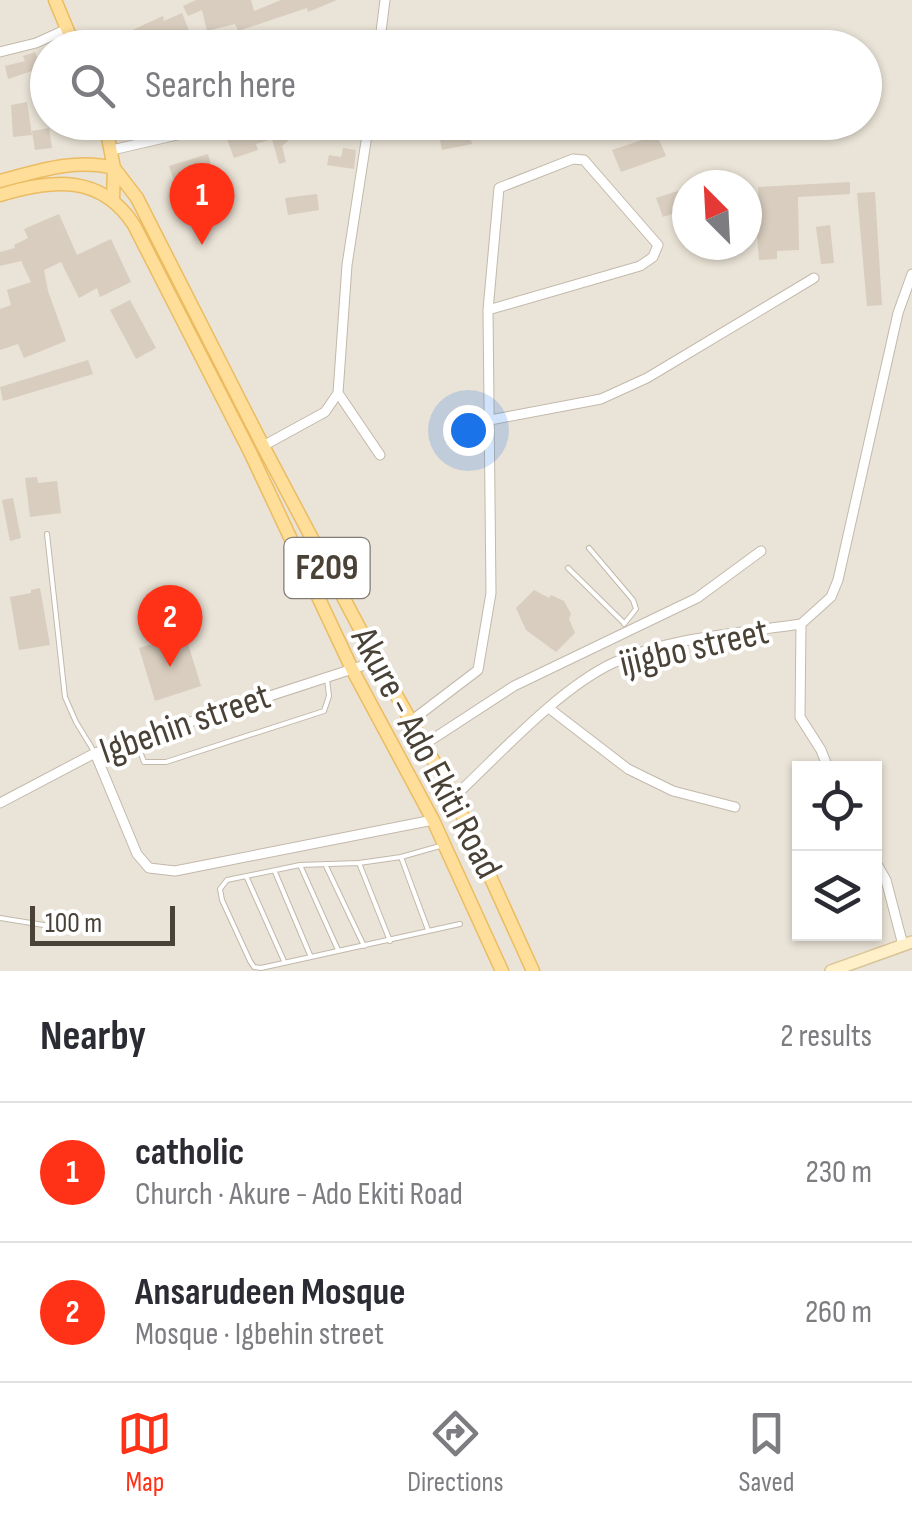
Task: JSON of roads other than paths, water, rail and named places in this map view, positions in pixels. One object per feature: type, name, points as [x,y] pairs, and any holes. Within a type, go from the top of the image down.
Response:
[{"type":"main road","points":[[55,0],[67,29]]},
{"type":"main road","points":[[0,194],[32,185],[71,183],[113,200],[110,140]]},
{"type":"main road","points":[[0,180],[49,168],[95,163],[114,168]]},
{"type":"main road","name":"Akure - Ado Ekiti Road","points":[[114,168],[137,198],[262,446],[454,797],[533,971]]},
{"type":"main road","name":"Akure - Ado Ekiti Road","points":[[113,200],[134,225],[169,291],[352,670],[433,820],[502,971]]},
{"type":"main road","points":[[831,971],[908,943]]},
{"type":"street","points":[[381,30],[385,0]]},
{"type":"street","points":[[0,52],[30,44]]},
{"type":"street","points":[[112,150],[155,140]]},
{"type":"street","points":[[262,446],[325,412],[338,393],[347,265],[366,140]]},
{"type":"street","points":[[412,721],[478,670],[490,593],[488,310],[499,188],[574,159],[584,160],[658,245],[653,257],[640,266],[488,310]]},
{"type":"street","points":[[826,761],[800,718],[802,624],[831,598],[838,580],[898,313],[912,274]]},
{"type":"street","points":[[490,420],[600,398],[647,378],[814,278]]},
{"type":"street","points":[[338,393],[380,455]]},
{"type":"street","points":[[425,744],[514,686],[627,627],[697,598],[761,551]]},
{"type":"street","name":"ijigbo street","points":[[454,797],[579,684],[612,664],[646,651],[802,624]]},
{"type":"street","name":"Igbehin street","points":[[0,803],[95,752],[377,661]]},
{"type":"street","points":[[550,709],[628,769],[673,792],[735,807]]},
{"type":"street","points":[[95,752],[138,854],[149,868],[175,871],[433,820]]},
{"type":"street","points":[[882,873],[908,943]]},
{"type":"lane","points":[[47,534],[66,696],[76,722],[95,752]]},
{"type":"lane","points":[[568,568],[627,627],[636,609],[633,600],[589,548]]},
{"type":"lane","points":[[136,739],[144,762],[166,762],[306,717],[324,711],[329,696],[326,677]]},
{"type":"lane","points":[[444,845],[401,857],[274,870],[223,884],[222,900],[254,967],[262,968],[284,960],[460,924]]},
{"type":"lane","points":[[401,857],[428,930]]},
{"type":"lane","points":[[325,863],[364,946]]},
{"type":"lane","points":[[359,863],[390,940]]},
{"type":"lane","points":[[300,866],[338,950]]},
{"type":"lane","points":[[274,870],[310,955]]},
{"type":"lane","points":[[247,877],[284,960]]},
{"type":"lane","points":[[0,918],[56,927]]},
{"type":"place","name":"catholic","points":[[202,245]]},
{"type":"place","name":"Ansarudeen Mosque","points":[[170,667]]}]
